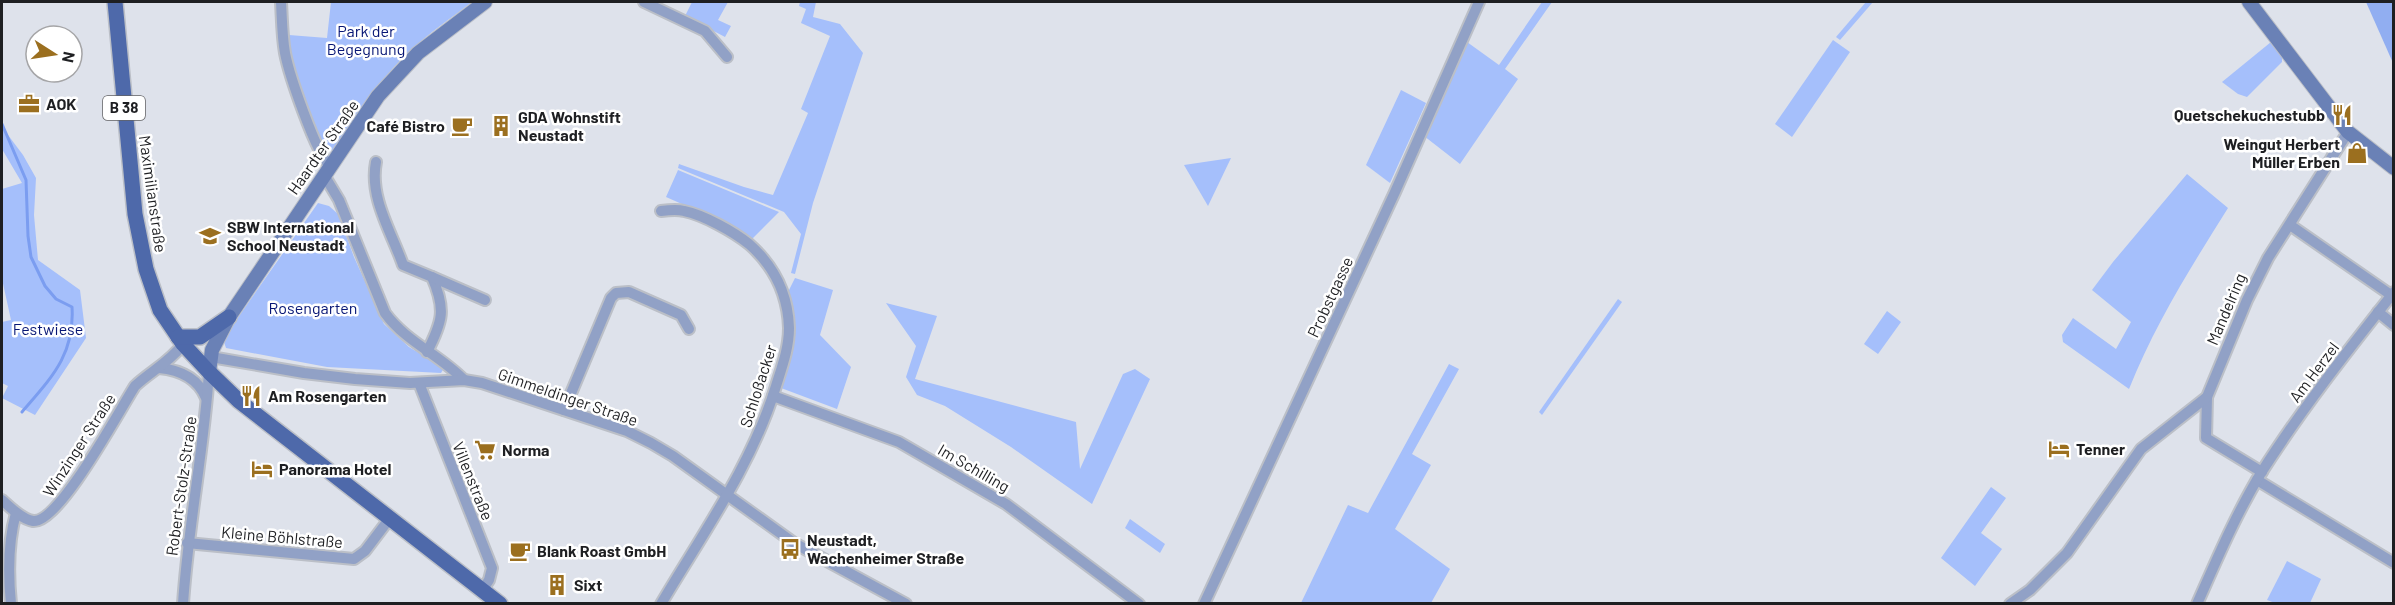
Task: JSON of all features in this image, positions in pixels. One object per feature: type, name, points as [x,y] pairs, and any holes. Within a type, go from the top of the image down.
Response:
[{"type":"main road","name":"Maximilianstraße","points":[[115,2],[128,150],[141,248],[160,310],[180,341],[210,365]]},
{"type":"main road","points":[[180,341],[207,334],[229,317]]},
{"type":"main road","name":"B 38","points":[[210,365],[239,401],[500,603]]},
{"type":"street","points":[[281,2],[284,44],[289,68],[327,171],[385,313],[394,326],[427,352],[453,368],[464,380]]},
{"type":"street","name":"Haardter Straße","points":[[210,365],[214,346],[229,317],[378,96],[418,53],[485,2]]},
{"type":"street","points":[[644,2],[705,31],[727,57]]},
{"type":"street","name":"Probstgasse","points":[[1204,603],[1395,192],[1479,2]]},
{"type":"street","points":[[2249,2],[2348,132],[2394,168]]},
{"type":"street","name":"Mandelring","points":[[2010,603],[2030,590],[2067,553],[2141,449],[2207,397],[2268,258],[2348,132]]},
{"type":"street","points":[[376,162],[373,179],[388,231],[395,241],[403,265],[485,300]]},
{"type":"street","name":"Schloßacker","points":[[661,603],[753,448],[785,359],[789,329],[786,303],[773,273],[756,250],[743,239],[720,226],[684,210],[662,211]]},
{"type":"street","points":[[2290,225],[2392,293]]},
{"type":"street","points":[[427,352],[439,327],[442,309],[441,298],[432,277]]},
{"type":"street","points":[[564,410],[610,298],[616,293],[629,292],[681,315],[689,329]]},
{"type":"street","name":"Am Herzel","points":[[2197,603],[2229,532],[2259,476],[2299,417],[2392,293]]},
{"type":"street","points":[[2378,312],[2394,325]]},
{"type":"street","name":"Winzinger Straße","points":[[16,513],[32,521],[42,519],[55,509],[74,485],[135,386],[147,374],[172,358],[180,341]]},
{"type":"street","name":"Gimmeldinger Straße","points":[[210,365],[418,383],[464,380],[482,383],[627,431],[673,456],[794,543],[906,603]]},
{"type":"street","name":"Robert-Stolz-Straße","points":[[183,603],[187,543],[210,365]]},
{"type":"street","points":[[159,368],[173,369],[188,376],[200,386],[207,401]]},
{"type":"street","name":"Villenstraße","points":[[418,383],[492,568],[489,580],[483,589]]},
{"type":"street","name":"Im Schilling","points":[[773,396],[899,442],[1006,504],[1139,603]]},
{"type":"street","points":[[2207,397],[2206,438],[2259,476],[2394,563]]},
{"type":"street","points":[[2,500],[16,513],[9,572],[11,603]]},
{"type":"street","name":"Kleine Böhlstraße","points":[[187,543],[354,559],[365,551],[390,518]]},
{"type":"green space","name":"Park der Begegnung","points":[[331,2],[472,2],[425,38],[399,62],[378,86],[333,150],[323,149],[294,67],[287,38],[289,35],[327,38]]},
{"type":"green space","points":[[692,2],[728,2],[718,20],[731,26],[725,37],[685,16]]},
{"type":"green space","points":[[800,2],[816,2],[813,17],[840,24],[863,53],[813,203],[795,274],[791,273],[801,234],[784,212],[678,168],[679,164],[773,195],[808,113],[801,109],[830,36],[801,23],[806,9],[799,6]]},
{"type":"green space","points":[[1542,2],[1552,2],[1505,69],[1518,79],[1460,164],[1424,136],[1467,42],[1499,65]]},
{"type":"green space","points":[[1866,2],[1873,2],[1840,40],[1836,37]]},
{"type":"green space","points":[[1833,40],[1850,52],[1792,137],[1775,124]]},
{"type":"green space","points":[[2271,42],[2282,55],[2282,62],[2247,97],[2238,94],[2222,82]]},
{"type":"green space","points":[[1401,90],[1426,103],[1390,183],[1366,165]]},
{"type":"green space","name":"Festwiese","points":[[2,127],[23,155],[36,178],[34,215],[38,260],[80,290],[86,338],[35,415],[2,398],[8,386],[2,383],[2,322],[11,320],[2,279],[2,189],[22,183],[2,149]]},
{"type":"green space","points":[[1231,158],[1208,206],[1184,165]]},
{"type":"green space","points":[[678,170],[779,212],[751,240],[732,226],[666,197]]},
{"type":"green space","points":[[2187,174],[2228,208],[2162,319],[2129,389],[2063,342],[2062,335],[2073,318],[2116,349],[2131,322],[2092,290]]},
{"type":"green space","name":"Rosengarten","points":[[318,203],[329,206],[338,214],[354,257],[384,324],[409,347],[444,368],[441,373],[327,367],[226,348],[223,339]]},
{"type":"green space","points":[[795,278],[833,290],[820,335],[851,367],[837,409],[781,388],[794,341],[794,319],[788,292]]},
{"type":"green space","points":[[1618,299],[1622,302],[1542,415],[1539,412]]},
{"type":"green space","points":[[886,303],[937,316],[915,379],[1076,422],[1080,469],[1123,374],[1135,369],[1150,379],[1092,504],[1011,447],[945,406],[917,395],[906,377],[916,346]]},
{"type":"green space","points":[[1887,311],[1901,322],[1878,354],[1864,344]]},
{"type":"green space","points":[[1449,364],[1459,369],[1412,454],[1431,465],[1395,529],[1450,569],[1431,603],[1301,603],[1348,505],[1368,513]]},
{"type":"green space","points":[[1991,487],[2006,498],[1981,533],[2002,549],[1975,586],[1941,558]]},
{"type":"green space","points":[[1130,519],[1165,544],[1160,553],[1125,528]]},
{"type":"green space","points":[[2287,561],[2321,579],[2310,603],[2275,603],[2267,600]]},
{"type":"shaded area","points":[[2366,2],[2393,2],[2393,63]]},
{"type":"waterway","points":[[2,124],[26,180],[31,257],[45,286],[56,299],[72,307],[70,339],[59,365],[22,412]]},
{"type":"place","name":"AOK","points":[[29,104]]},
{"type":"place","name":"Quetschekuchestubb","points":[[2342,115]]},
{"type":"place","name":"Café Bistro","points":[[462,126]]},
{"type":"place","name":"GDA Wohnstift Neustadt","points":[[501,126]]},
{"type":"place","name":"Weingut Herbert Müller Erben","points":[[2357,153]]},
{"type":"place","name":"SBW International School Neustadt","points":[[210,236]]},
{"type":"place","name":"Am Rosengarten","points":[[251,396]]},
{"type":"place","name":"Tenner","points":[[2059,449]]},
{"type":"place","name":"Norma","points":[[485,450]]},
{"type":"place","name":"Panorama Hotel","points":[[262,469]]},
{"type":"place","name":"Neustadt, Wachenheimer Straße","points":[[790,549]]},
{"type":"place","name":"Blank Roast GmbH","points":[[520,551]]},
{"type":"place","name":"Sixt","points":[[557,585]]}]
